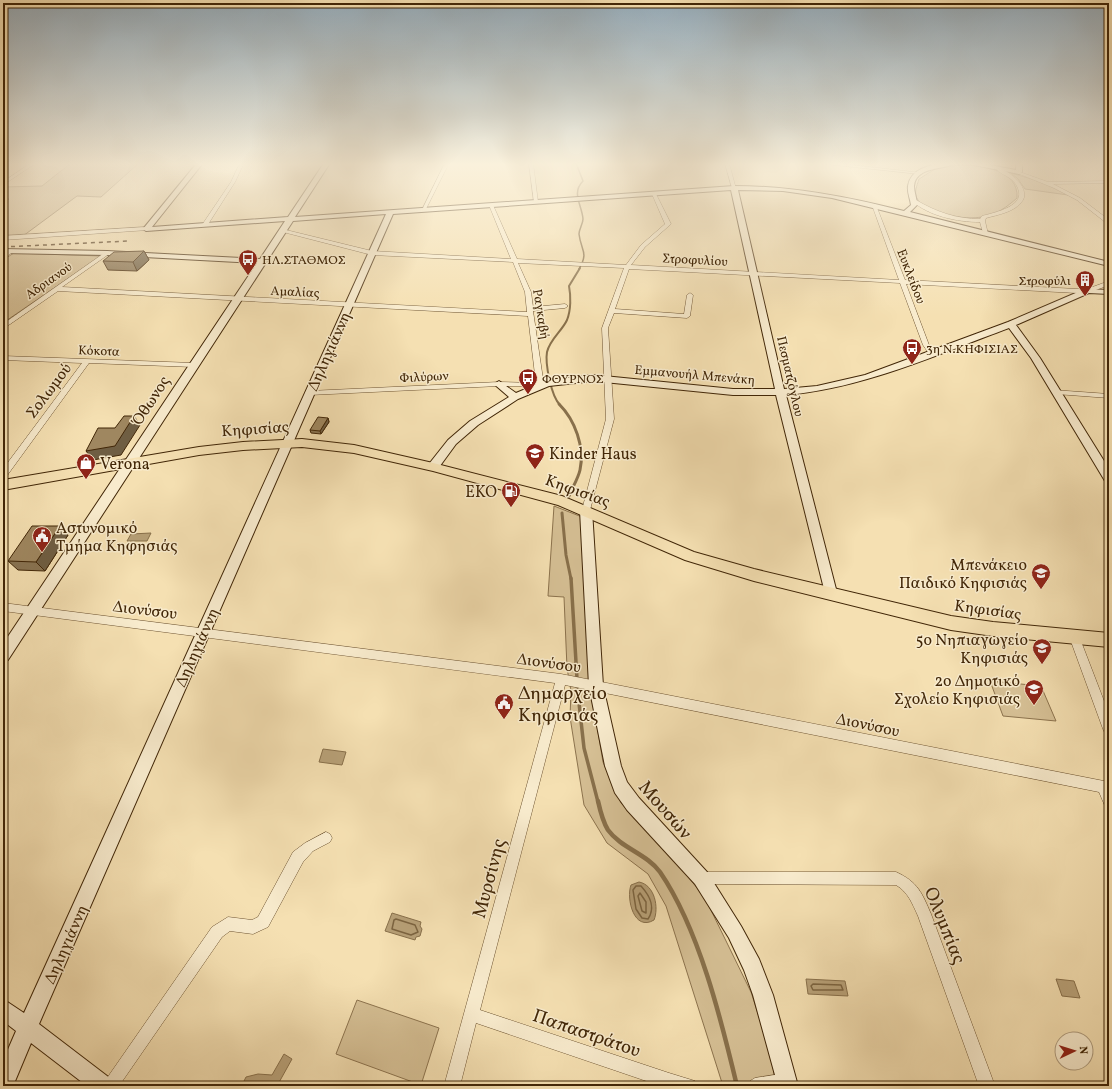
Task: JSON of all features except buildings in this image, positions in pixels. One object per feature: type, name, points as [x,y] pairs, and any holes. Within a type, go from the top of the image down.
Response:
[{"type":"main road","name":"Κηφισίας","points":[[3,485],[221,448],[287,443],[354,449],[432,467],[562,501],[690,556],[754,575],[951,623],[993,629],[1109,640]]},
{"type":"street","points":[[146,229],[158,214]]},
{"type":"street","points":[[205,225],[212,214]]},
{"type":"street","name":"Όθωνος","points":[[3,656],[293,214]]},
{"type":"street","points":[[3,238],[360,214]]},
{"type":"street","name":"Δηληγιάννη","points":[[3,1084],[389,214]]},
{"type":"street","name":"Ραγκαβή","points":[[495,214],[516,260],[528,292],[540,386]]},
{"type":"street","points":[[581,508],[608,429],[611,408],[604,336],[627,267],[643,246],[668,224],[663,214]]},
{"type":"street","name":"Πεσματζόγλου","points":[[740,214],[781,392],[831,593]]},
{"type":"street","name":"Ευκλείδου","points":[[877,214],[926,345],[932,354]]},
{"type":"street","points":[[911,214],[945,219],[982,221]]},
{"type":"street","points":[[936,214],[945,219],[986,233],[1109,264]]},
{"type":"street","points":[[982,221],[984,217],[995,214]]},
{"type":"street","points":[[1100,214],[1109,223]]},
{"type":"street","points":[[982,221],[986,233]]},
{"type":"street","name":"Στροφυλίου","points":[[282,231],[372,253],[1109,292]]},
{"type":"street","points":[[3,251],[107,253],[262,261]]},
{"type":"street","points":[[3,257],[11,251]]},
{"type":"street","name":"Αδριανού","points":[[3,327],[107,253]]},
{"type":"street","name":"Εμμανουήλ Μπενάκη","points":[[432,467],[461,433],[515,397],[540,386],[554,382],[579,378],[608,378],[733,392],[803,391],[851,382],[932,354],[1011,324],[1109,283]]},
{"type":"street","name":"Αμαλίας","points":[[58,288],[348,306],[531,312],[564,306]]},
{"type":"street","points":[[612,311],[687,316],[690,295]]},
{"type":"street","points":[[1011,324],[1108,474]]},
{"type":"street","name":"Κόκοτα","points":[[3,358],[194,365]]},
{"type":"street","name":"Σολωμού","points":[[3,475],[87,362]]},
{"type":"street","points":[[499,384],[515,397]]},
{"type":"street","name":"Φιλύρων","points":[[309,393],[499,384],[531,384],[540,386]]},
{"type":"street","points":[[1056,392],[1109,396]]},
{"type":"street","name":"Μουσών","points":[[581,508],[594,685],[613,766],[621,787],[633,804],[701,878],[735,932],[752,966],[763,995],[787,1084]]},
{"type":"street","name":"Διονύσου","points":[[3,607],[566,680],[1106,787]]},
{"type":"street","points":[[1074,636],[1109,729]]},
{"type":"street","name":"Μυρσίνης","points":[[452,1086],[566,680]]},
{"type":"street","points":[[1106,787],[1109,802]]},
{"type":"street","points":[[110,1086],[217,932],[228,924],[253,927],[263,922],[298,857],[308,847],[326,838]]},
{"type":"street","name":"Ολυμπίας","points":[[701,878],[896,879],[906,882],[913,889],[924,914],[987,1086]]},
{"type":"street","points":[[3,1009],[104,1086]]},
{"type":"street","name":"Παπαστράτου","points":[[471,1014],[669,1081],[690,1086]]},
{"type":"street","points":[[755,1086],[787,1084]]},
{"type":"shaded area","points":[[3,214],[53,214],[23,236],[3,237]]},
{"type":"shaded area","points":[[942,214],[992,214],[975,218]]},
{"type":"shaded area","points":[[14,253],[101,256],[3,323],[3,260]]},
{"type":"shaded area","points":[[554,506],[582,517],[591,690],[603,762],[621,803],[671,855],[705,898],[751,992],[771,1054],[776,1086],[723,1086],[666,906],[648,874],[607,843],[584,805],[570,717],[571,691],[567,668],[564,597],[548,596]]},
{"type":"shaded area","points":[[990,681],[1041,686],[1056,721],[1003,716]]},
{"type":"shaded area","points":[[357,1000],[439,1028],[421,1085],[336,1054]]},
{"type":"water","points":[[151,533],[147,541],[127,541],[131,534]]},
{"type":"water","points":[[323,749],[346,752],[342,765],[319,762]]},
{"type":"water","points":[[639,882],[649,888],[656,903],[654,920],[647,923],[641,922],[637,918],[631,905],[631,885]]},
{"type":"water","points":[[392,913],[421,922],[420,926],[422,929],[420,936],[416,937],[415,940],[385,931]]},
{"type":"water","points":[[806,979],[845,981],[848,996],[808,994]]},
{"type":"water","points":[[1056,979],[1074,981],[1080,998],[1062,996]]},
{"type":"water","points":[[284,1054],[292,1059],[277,1086],[251,1086],[244,1081],[246,1077],[258,1074],[272,1075]]},
{"type":"waterway","points":[[579,269],[584,259],[584,252],[579,234],[583,219],[582,214]]},
{"type":"waterway","points":[[560,405],[551,387],[549,379],[547,352],[553,339],[567,320],[570,303],[569,286],[580,268]]},
{"type":"waterway","points":[[560,405],[565,410],[574,426],[580,443],[581,452],[580,470],[569,496]]},
{"type":"waterway","points":[[562,513],[566,555],[571,579]]},
{"type":"waterway","points":[[571,578],[577,679]]},
{"type":"waterway","points":[[577,685],[584,748],[598,802]]},
{"type":"waterway","points":[[598,801],[603,820],[608,830],[620,842],[655,866],[674,895],[686,920],[707,975],[724,1032],[737,1086]]},
{"type":"railway","points":[[3,247],[128,241]]},
{"type":"place","name":"ΗΛ.ΣΤΑΘΜΟΣ","points":[[248,276]]},
{"type":"place","name":"Στροφύλι","points":[[1085,297]]},
{"type":"place","name":"3η Ν.ΚΗΦΙΣΙΑΣ","points":[[912,365]]},
{"type":"place","name":"ΦΟΥΡΝΟΣ","points":[[528,395]]},
{"type":"place","name":"Kinder Haus","points":[[535,470]]},
{"type":"place","name":"Verona","points":[[86,480]]},
{"type":"place","name":"EKO","points":[[511,508]]},
{"type":"place","name":"Αστυνομικό Τμήμα Κηφησιάς","points":[[42,553]]},
{"type":"place","name":"Μπενάκειο Παιδικό Κηφισιάς","points":[[1041,590]]},
{"type":"place","name":"5ο Νηπιαγωγείο Κηφισιάς","points":[[1042,665]]},
{"type":"place","name":"2ο Δημοτικό Σχολείο Κηφισιάς","points":[[1034,706]]},
{"type":"place","name":"Δημαρχείο Κηφισιάς","points":[[504,720]]}]
